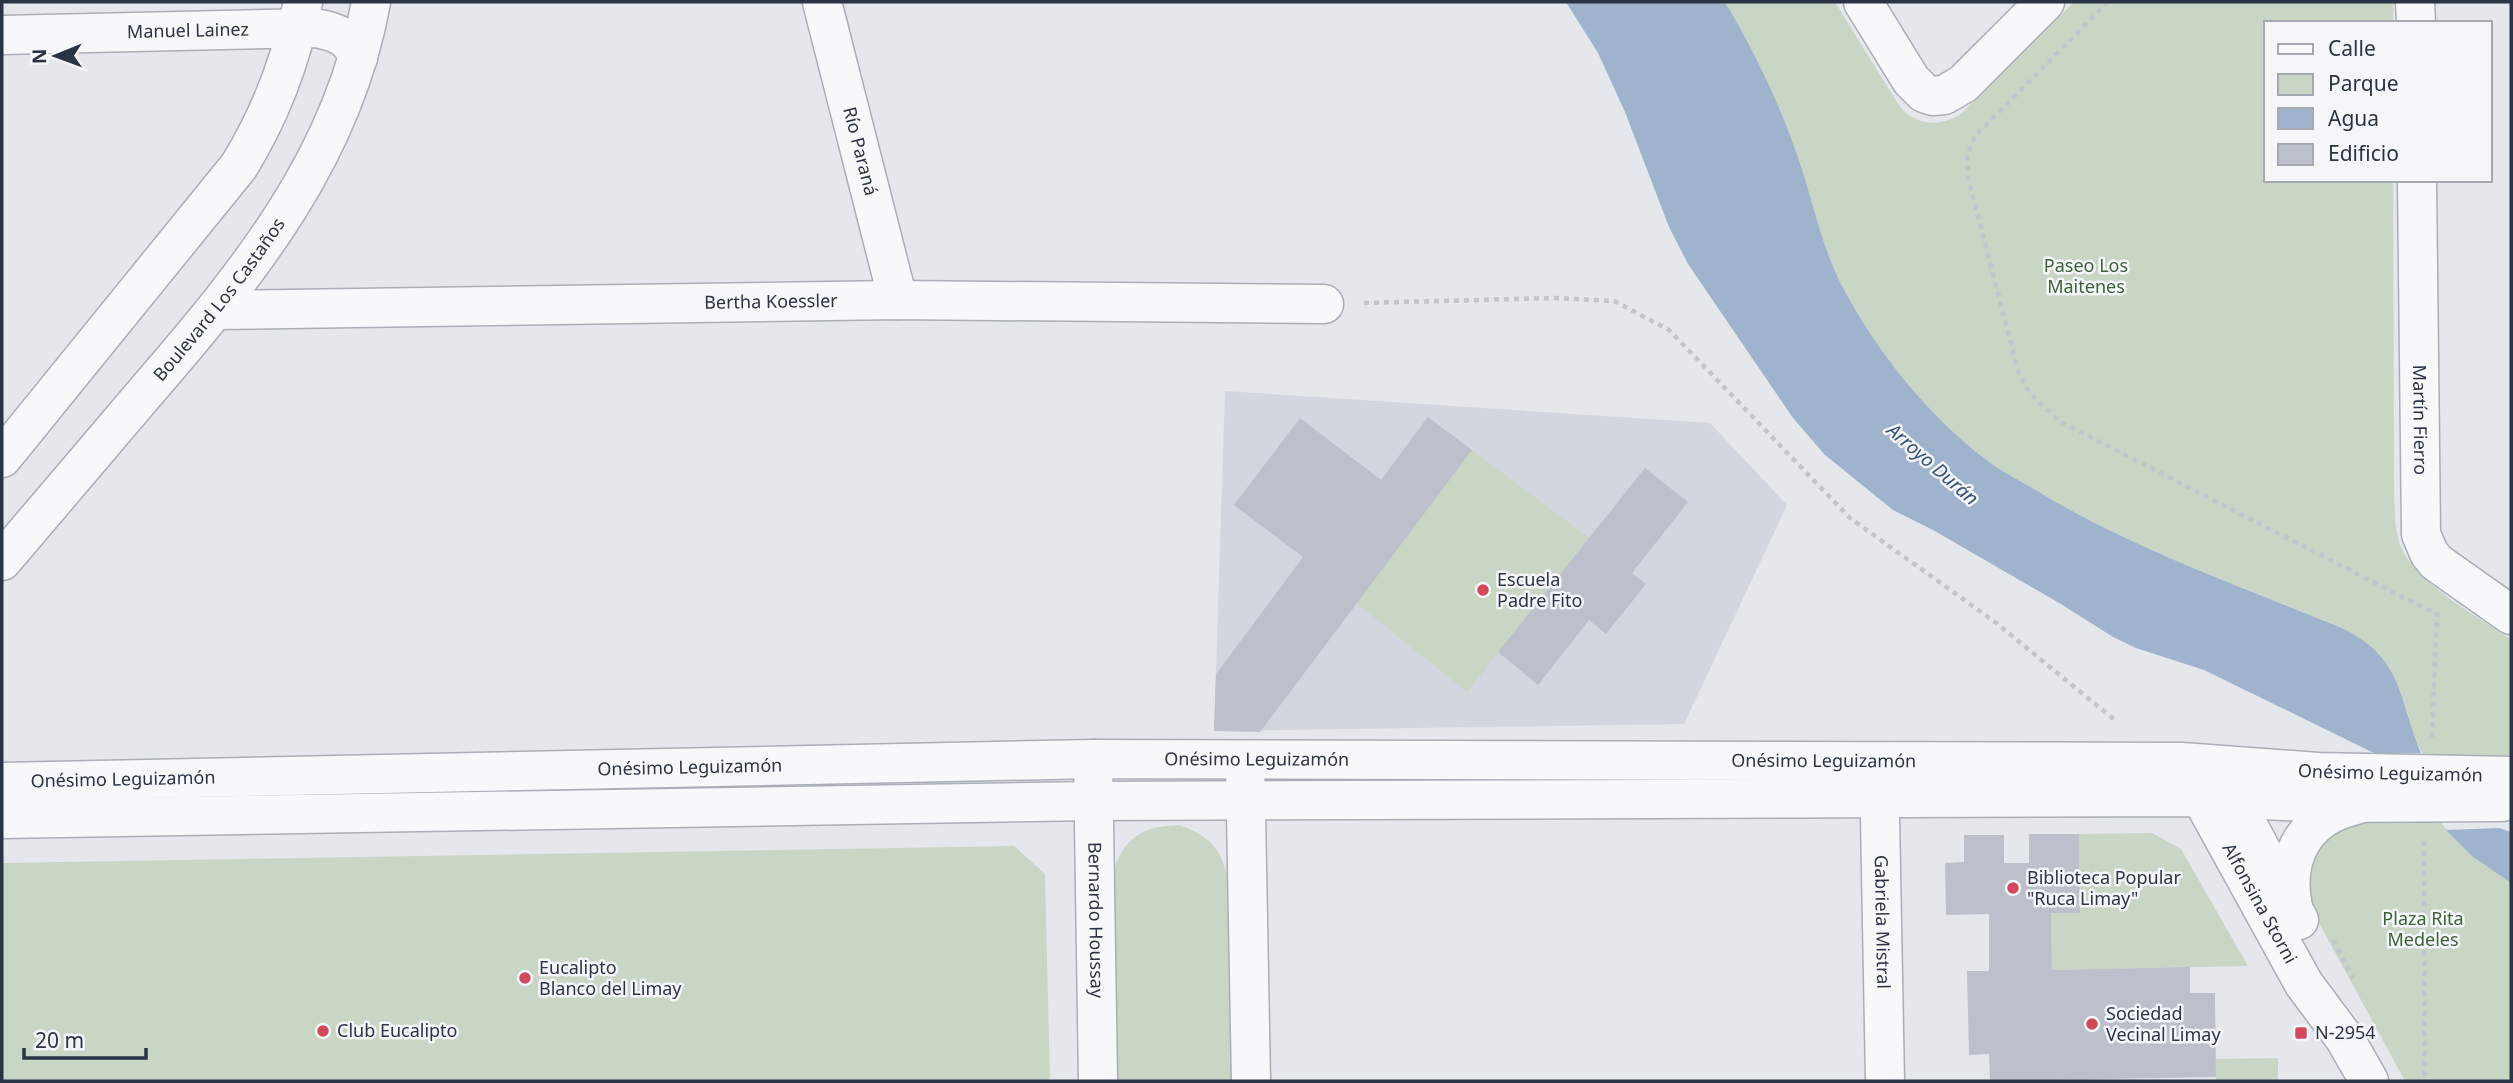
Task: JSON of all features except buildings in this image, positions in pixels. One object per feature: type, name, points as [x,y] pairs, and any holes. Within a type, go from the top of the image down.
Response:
[{"type":"street","name":"Boulevard Los Castaños","points":[[2,561],[216,310],[259,254],[328,139],[358,58],[371,2]]},
{"type":"street","name":"Río Paraná","points":[[822,2],[898,300]]},
{"type":"street","points":[[1863,2],[1911,80],[1924,93],[1933,96],[1955,90],[1963,84],[2045,2]]},
{"type":"street","points":[[2415,2],[2416,21]]},
{"type":"street","name":"Manuel Lainez","points":[[2,34],[300,14],[341,35],[355,49],[358,58]]},
{"type":"street","points":[[2,457],[239,166],[258,136],[275,100],[300,14]]},
{"type":"street","name":"Martín Fierro","points":[[2417,182],[2421,534],[2436,562],[2511,615]]},
{"type":"street","name":"Bertha Koessler","points":[[216,310],[898,300],[1324,304]]},
{"type":"street","name":"Onésimo Leguizamón","points":[[2,782],[1093,759],[1245,760],[1880,780],[2208,780],[2342,773],[2511,776]]},
{"type":"street","name":"Bernardo Houssay","points":[[1093,759],[1098,1081]]},
{"type":"street","points":[[1245,760],[1251,1081]]},
{"type":"street","name":"Onésimo Leguizamón","points":[[2,819],[1093,800],[1245,801],[1880,780]]},
{"type":"street","name":"Gabriela Mistral","points":[[1880,780],[1885,1081]]},
{"type":"street","name":"Onésimo Leguizamón","points":[[2208,780],[2360,804],[2511,801]]},
{"type":"street","name":"Alfonsina Storni","points":[[2208,780],[2293,909],[2322,964],[2345,1039]]},
{"type":"street","name":"Alfonsina Storni","points":[[2208,780],[2304,984],[2345,1039],[2369,1081]]},
{"type":"street","points":[[2293,909],[2289,890],[2291,862],[2306,834],[2327,816],[2360,804]]},
{"type":"path","points":[[2108,2],[1975,136],[1967,155],[1968,178],[2018,374],[2029,392],[2059,421],[2437,615]]},
{"type":"path","points":[[1324,304],[1556,298],[1602,301],[1614,302],[1669,330],[1850,517],[1995,622],[2119,722]]},
{"type":"path","points":[[2424,839],[2425,1081]]},
{"type":"path","points":[[2332,938],[2358,987]]},
{"type":"shaded area","name":"Escuela Padre Fito","points":[[1225,391],[1710,423],[1787,505],[1684,724],[1214,731]]},
{"type":"green space","name":"Paseo Los Maitenes","points":[[1725,2],[1835,2],[1900,107],[1914,118],[1937,123],[1961,114],[2074,2],[2393,2],[2393,21],[2264,21],[2264,182],[2393,182],[2394,493],[2397,534],[2401,547],[2420,573],[2450,598],[2511,640],[2511,762],[2430,762],[2416,741],[2394,677],[2381,658],[2365,642],[2342,628],[2185,565],[2108,530],[1994,466],[1966,444],[1924,403],[1887,358],[1841,284],[1828,254],[1784,119],[1747,40]]},
{"type":"green space","points":[[1472,450],[1589,538],[1467,692],[1356,603]]},
{"type":"green space","name":"Plaza Rita Medeles","points":[[2438,820],[2473,857],[2511,883],[2511,1081],[2405,1081],[2312,910],[2306,862],[2310,851],[2347,822]]},
{"type":"green space","points":[[1179,825],[1199,834],[1213,845],[1229,882],[1232,1081],[1114,1081],[1111,884],[1114,870],[1125,848],[1141,833],[1164,826]]},
{"type":"green space","points":[[2152,833],[2181,849],[2248,966],[2052,970],[2051,913],[2080,912],[2079,834]]},
{"type":"green space","name":"Eucalipto Blanco del Limay","points":[[1014,846],[1045,874],[1050,1081],[2,1081],[2,863]]},
{"type":"green space","points":[[2278,1058],[2278,1081],[2216,1081],[2216,1059]]},
{"type":"water","name":"Arroyo Durán","points":[[1566,2],[1725,2],[1757,59],[1784,119],[1828,254],[1841,284],[1887,358],[1924,403],[1966,444],[1989,462],[2071,510],[2146,548],[2342,628],[2362,640],[2377,652],[2396,680],[2421,753],[2374,753],[2204,670],[2136,648],[2113,637],[1933,530],[1893,510],[1825,455],[1793,418],[1688,264],[1669,227],[1625,112],[1598,53]]},
{"type":"water","points":[[2499,828],[2511,832],[2511,883],[2473,857],[2446,830]]},
{"type":"place","name":"Escuela Padre Fito","points":[[1483,590]]},
{"type":"place","name":"Biblioteca Popular \"Ruca Limay\"","points":[[2013,888]]},
{"type":"place","name":"Eucalipto Blanco del Limay","points":[[525,978]]},
{"type":"place","name":"Sociedad Vecinal Limay","points":[[2092,1024]]},
{"type":"place","name":"Club Eucalipto","points":[[323,1031]]},
{"type":"place","name":"N-2954","points":[[2301,1033]]}]
